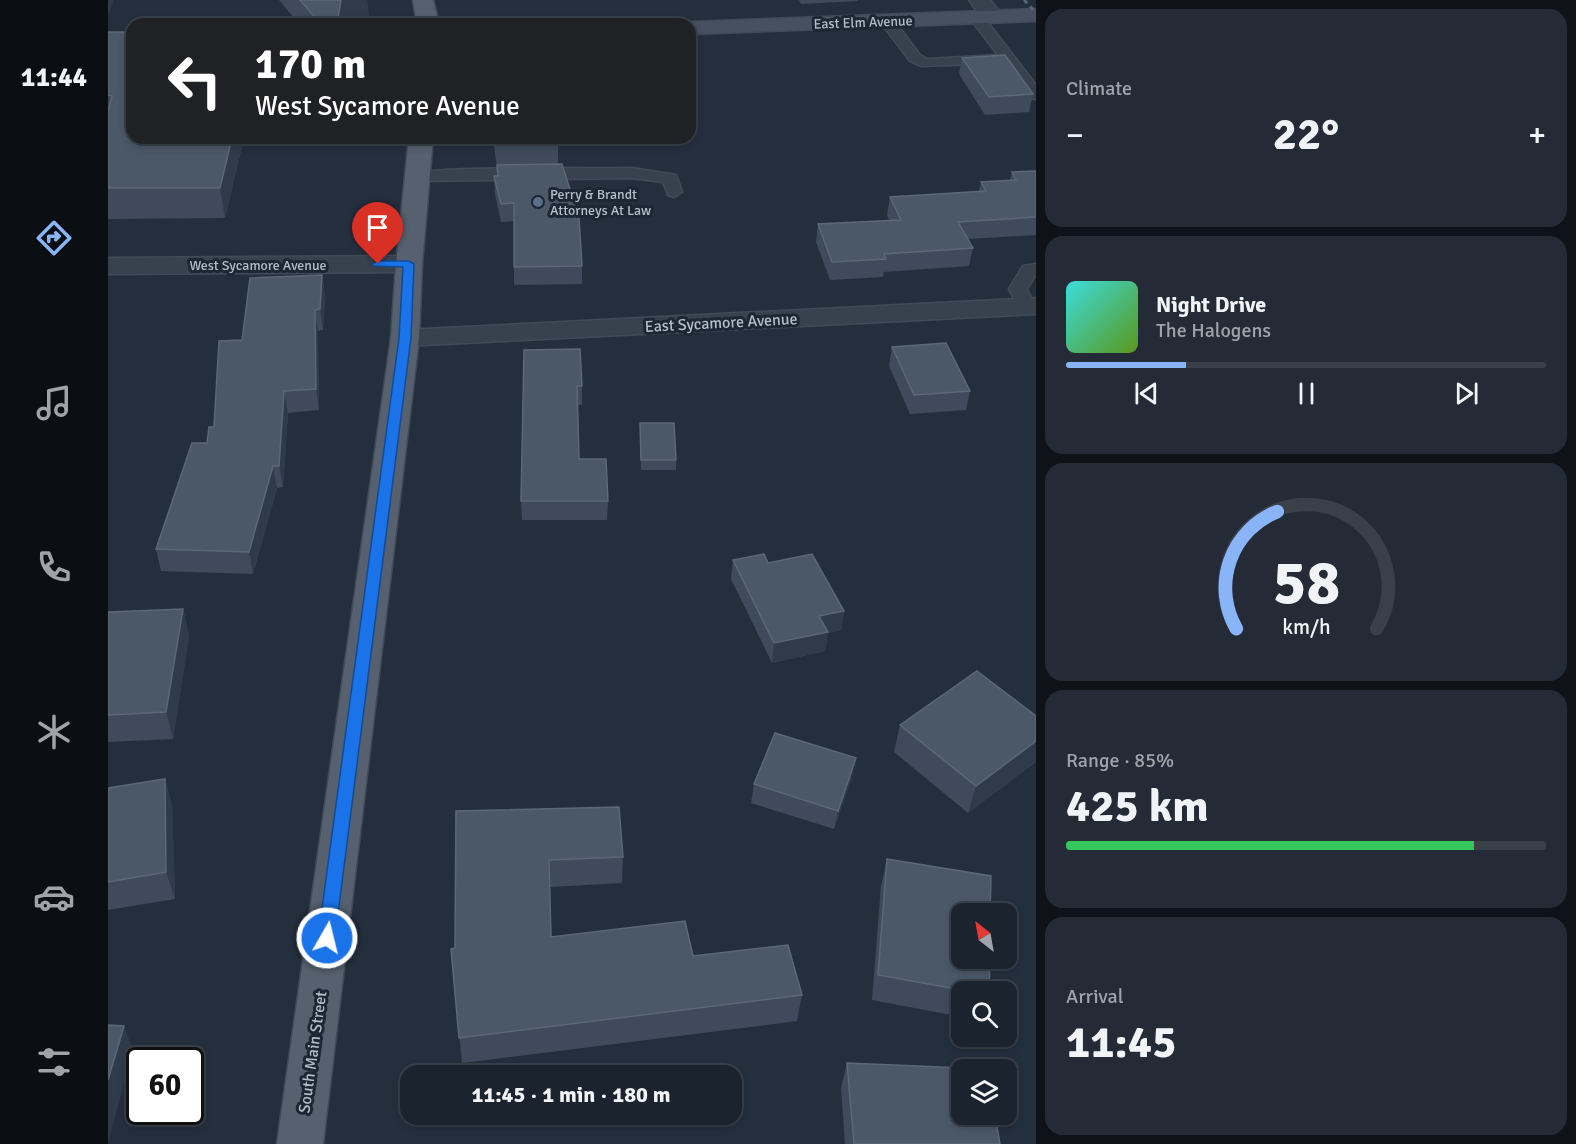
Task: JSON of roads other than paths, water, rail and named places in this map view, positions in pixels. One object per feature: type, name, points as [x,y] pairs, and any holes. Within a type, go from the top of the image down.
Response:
[{"type":"main road","points":[[423,0],[427,18]]},
{"type":"main road","name":"South Main Street","points":[[300,1144],[405,338],[409,264],[420,144]]},
{"type":"street","name":"East Elm Avenue","points":[[696,28],[887,21],[983,12],[1036,15]]},
{"type":"street","name":"West Sycamore Avenue","points":[[108,266],[409,264]]},
{"type":"street","name":"East Sycamore Avenue","points":[[405,338],[1031,307]]},
{"type":"lane","points":[[983,12],[1009,59],[1036,95]]},
{"type":"lane","points":[[887,21],[915,58],[926,63],[1009,59]]},
{"type":"lane","points":[[417,176],[632,173],[670,178],[674,192]]},
{"type":"lane","points":[[1031,307],[1018,289],[1029,270],[1036,269]]},
{"type":"railway","points":[[1024,0],[1036,13]]},
{"type":"place","name":"Perry & Brandt Attorneys At Law","points":[[538,202]]}]
